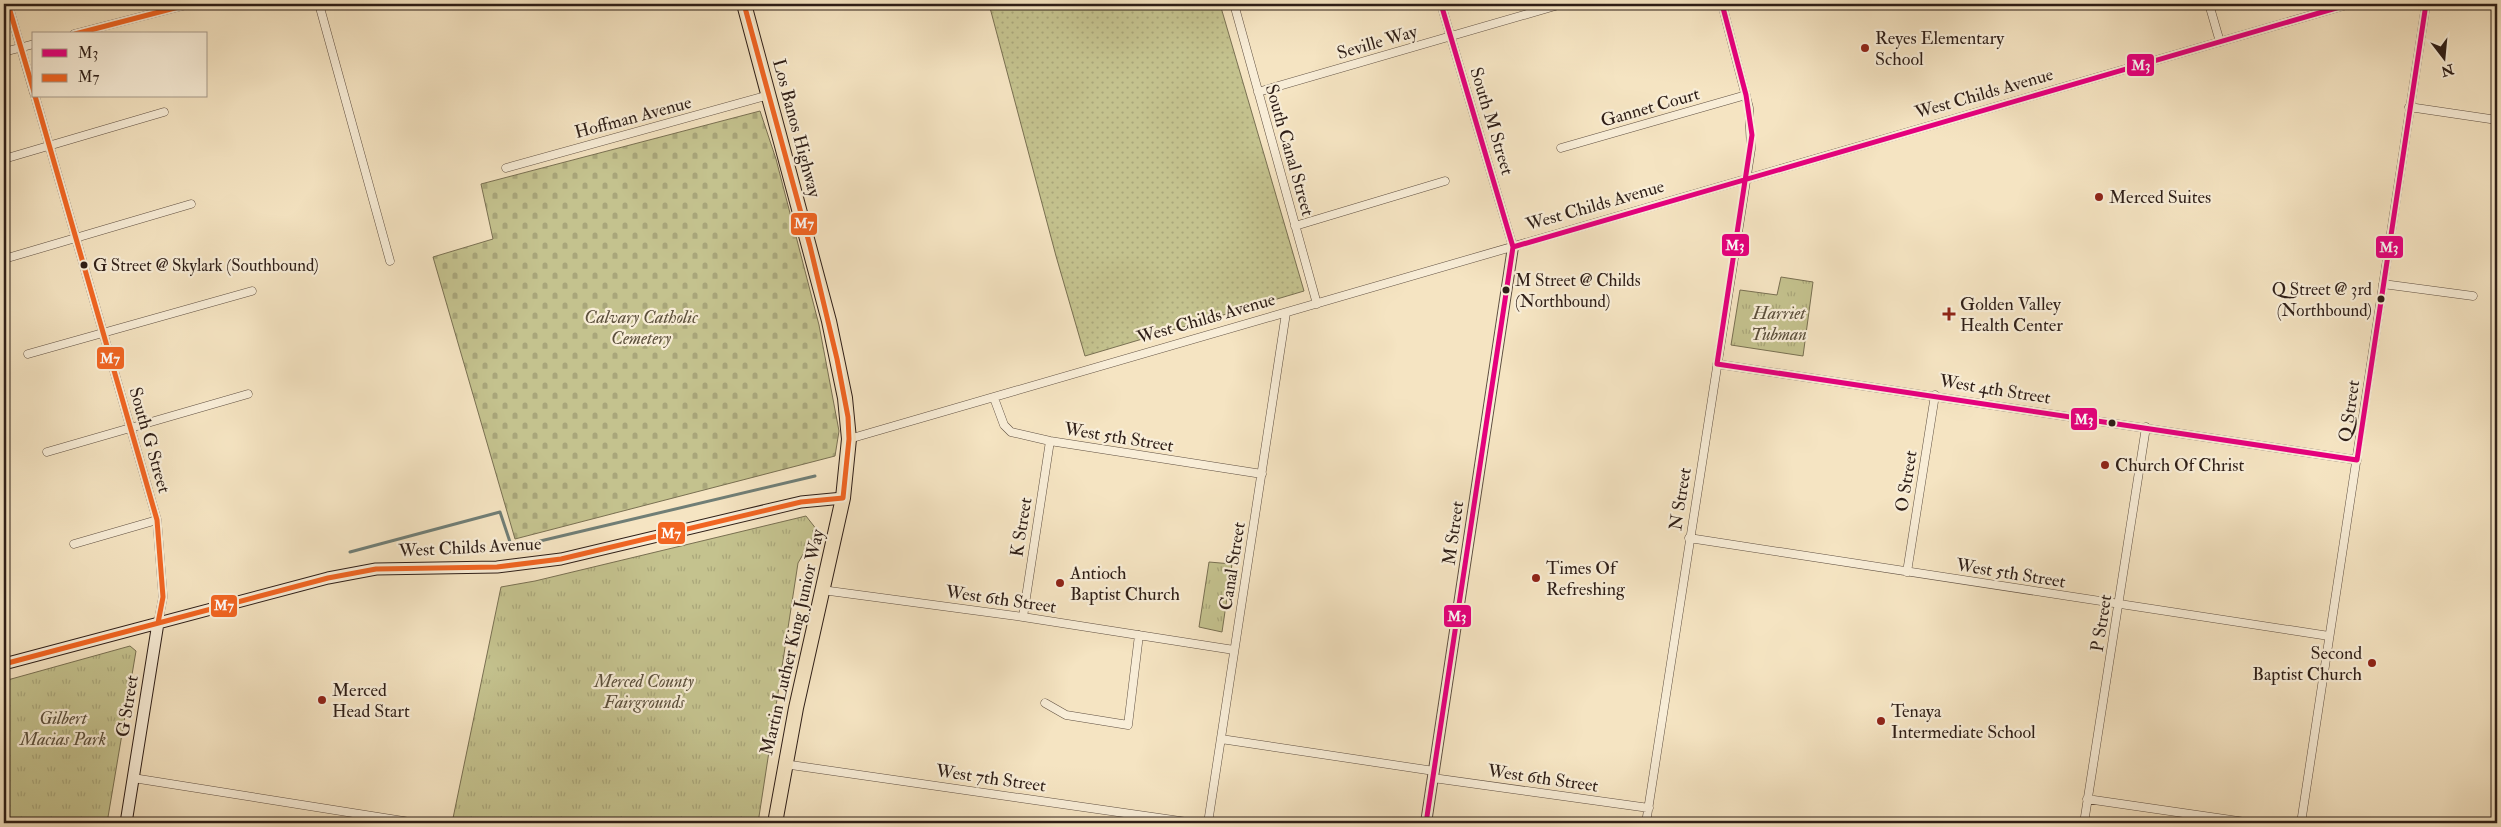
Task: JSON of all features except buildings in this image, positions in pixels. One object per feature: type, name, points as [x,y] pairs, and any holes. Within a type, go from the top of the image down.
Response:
[{"type":"highway","name":"Los Banos Highway","points":[[744,4],[829,321],[845,398],[849,439]]},
{"type":"highway","name":"Martin Luther King Junior Way","points":[[775,823],[784,764],[843,498],[849,439]]},
{"type":"main road","name":"West Childs Avenue","points":[[4,664],[328,578],[376,569],[524,564],[561,559],[802,502],[843,498]]},
{"type":"main road","name":"G Street","points":[[126,823],[158,623]]},
{"type":"street","points":[[8,4],[20,48]]},
{"type":"street","points":[[81,32],[180,5],[190,4]]},
{"type":"street","points":[[319,4],[390,261]]},
{"type":"street","name":"South Canal Street","points":[[1234,4],[1317,304]]},
{"type":"street","name":"South M Street","points":[[1441,4],[1513,247]]},
{"type":"street","name":"Seville Way","points":[[1258,92],[1562,4]]},
{"type":"street","name":"N Street","points":[[1646,823],[1752,136],[1746,95],[1722,4]]},
{"type":"street","points":[[2209,4],[2220,42]]},
{"type":"street","name":"West Childs Avenue","points":[[849,439],[2350,4]]},
{"type":"street","name":"Q Street","points":[[2301,823],[2426,4]]},
{"type":"street","points":[[4,52],[32,45]]},
{"type":"street","name":"South G Street","points":[[20,48],[32,88]]},
{"type":"street","name":"Hoffman Avenue","points":[[506,168],[769,95]]},
{"type":"street","name":"Gannet Court","points":[[1561,148],[1746,95]]},
{"type":"street","name":"South G Street","points":[[35,98],[157,520],[163,589],[158,623]]},
{"type":"street","points":[[2409,107],[2497,120]]},
{"type":"street","points":[[4,159],[164,112]]},
{"type":"street","points":[[1295,226],[1445,181]]},
{"type":"street","points":[[4,258],[191,204]]},
{"type":"street","name":"M Street","points":[[1426,823],[1513,247]]},
{"type":"street","points":[[2382,284],[2473,296]]},
{"type":"street","points":[[28,354],[252,291]]},
{"type":"street","name":"Canal Street","points":[[1208,823],[1286,313]]},
{"type":"street","name":"West 4th Street","points":[[1717,364],[1935,395],[2357,460]]},
{"type":"street","points":[[47,452],[248,394]]},
{"type":"street","name":"O Street","points":[[1907,572],[1935,395]]},
{"type":"street","name":"West 5th Street","points":[[994,398],[1004,425],[1011,432],[1050,441],[1262,474]]},
{"type":"street","name":"P Street","points":[[2084,823],[2146,427]]},
{"type":"street","name":"K Street","points":[[1023,617],[1050,441]]},
{"type":"street","points":[[74,544],[157,520]]},
{"type":"street","name":"West 5th Street","points":[[1689,538],[2329,636]]},
{"type":"street","name":"West 6th Street","points":[[822,590],[1023,617],[1234,650]]},
{"type":"street","points":[[1045,703],[1066,715],[1128,725],[1139,635]]},
{"type":"street","name":"West 6th Street","points":[[1221,739],[1649,808]]},
{"type":"street","name":"West 7th Street","points":[[784,764],[1194,823]]},
{"type":"street","points":[[133,778],[416,823]]},
{"type":"street","points":[[2087,799],[2252,823]]},
{"type":"green space","points":[[989,4],[1220,4],[1304,291],[1085,356],[1056,256]]},
{"type":"green space","name":"Calvary Catholic Cemetery","points":[[760,111],[776,159],[819,325],[839,431],[835,456],[515,539],[433,257],[493,239],[481,184]]},
{"type":"green space","name":"Harriet Tubman","points":[[1781,277],[1813,282],[1803,356],[1731,345],[1740,290],[1777,295]]},
{"type":"green space","name":"Merced County Fairgrounds","points":[[806,516],[817,530],[798,563],[758,823],[452,823],[501,587],[535,581]]},
{"type":"green space","points":[[1209,562],[1232,564],[1222,632],[1199,627]]},
{"type":"green space","name":"Gilbert Macias Park","points":[[130,646],[136,651],[107,823],[4,823],[4,681]]},
{"type":"waterway","points":[[350,552],[500,512],[510,542],[519,546],[815,476]]},
{"type":"transit line","name":"M7","points":[[8,4],[32,85]]},
{"type":"transit line","name":"M7","points":[[83,32],[190,4]]},
{"type":"transit line","name":"M7","points":[[4,664],[328,578],[376,569],[497,567],[561,559],[801,502],[843,498],[849,439],[848,417],[837,359],[810,246],[744,4]]},
{"type":"transit line","name":"M3","points":[[1426,823],[1513,247],[1441,4]]},
{"type":"transit line","name":"M3","points":[[1722,4],[1746,95],[1752,135],[1717,364],[2357,460],[2426,4]]},
{"type":"transit line","name":"M3","points":[[1513,247],[2350,4]]},
{"type":"transit line","name":"M7","points":[[36,98],[157,520],[163,597],[158,623]]},
{"type":"place","name":"Reyes Elementary School","points":[[1865,48]]},
{"type":"place","name":"Merced Suites","points":[[2099,197]]},
{"type":"place","name":"G Street @ Skylark (Southbound)","points":[[84,265]]},
{"type":"place","name":"M Street @ Childs (Northbound)","points":[[1506,290]]},
{"type":"place","name":"Q Street @ 3rd (Northbound)","points":[[2381,299]]},
{"type":"place","name":"Golden Valley Health Center","points":[[1949,314]]},
{"type":"place","name":"Church Of Christ","points":[[2105,465]]},
{"type":"place","name":"Times Of Refreshing","points":[[1536,578]]},
{"type":"place","name":"Antioch Baptist Church","points":[[1060,583]]},
{"type":"place","name":"Second Baptist Church","points":[[2372,663]]},
{"type":"place","name":"Merced Head Start","points":[[322,700]]},
{"type":"place","name":"Tenaya Intermediate School","points":[[1881,721]]}]
